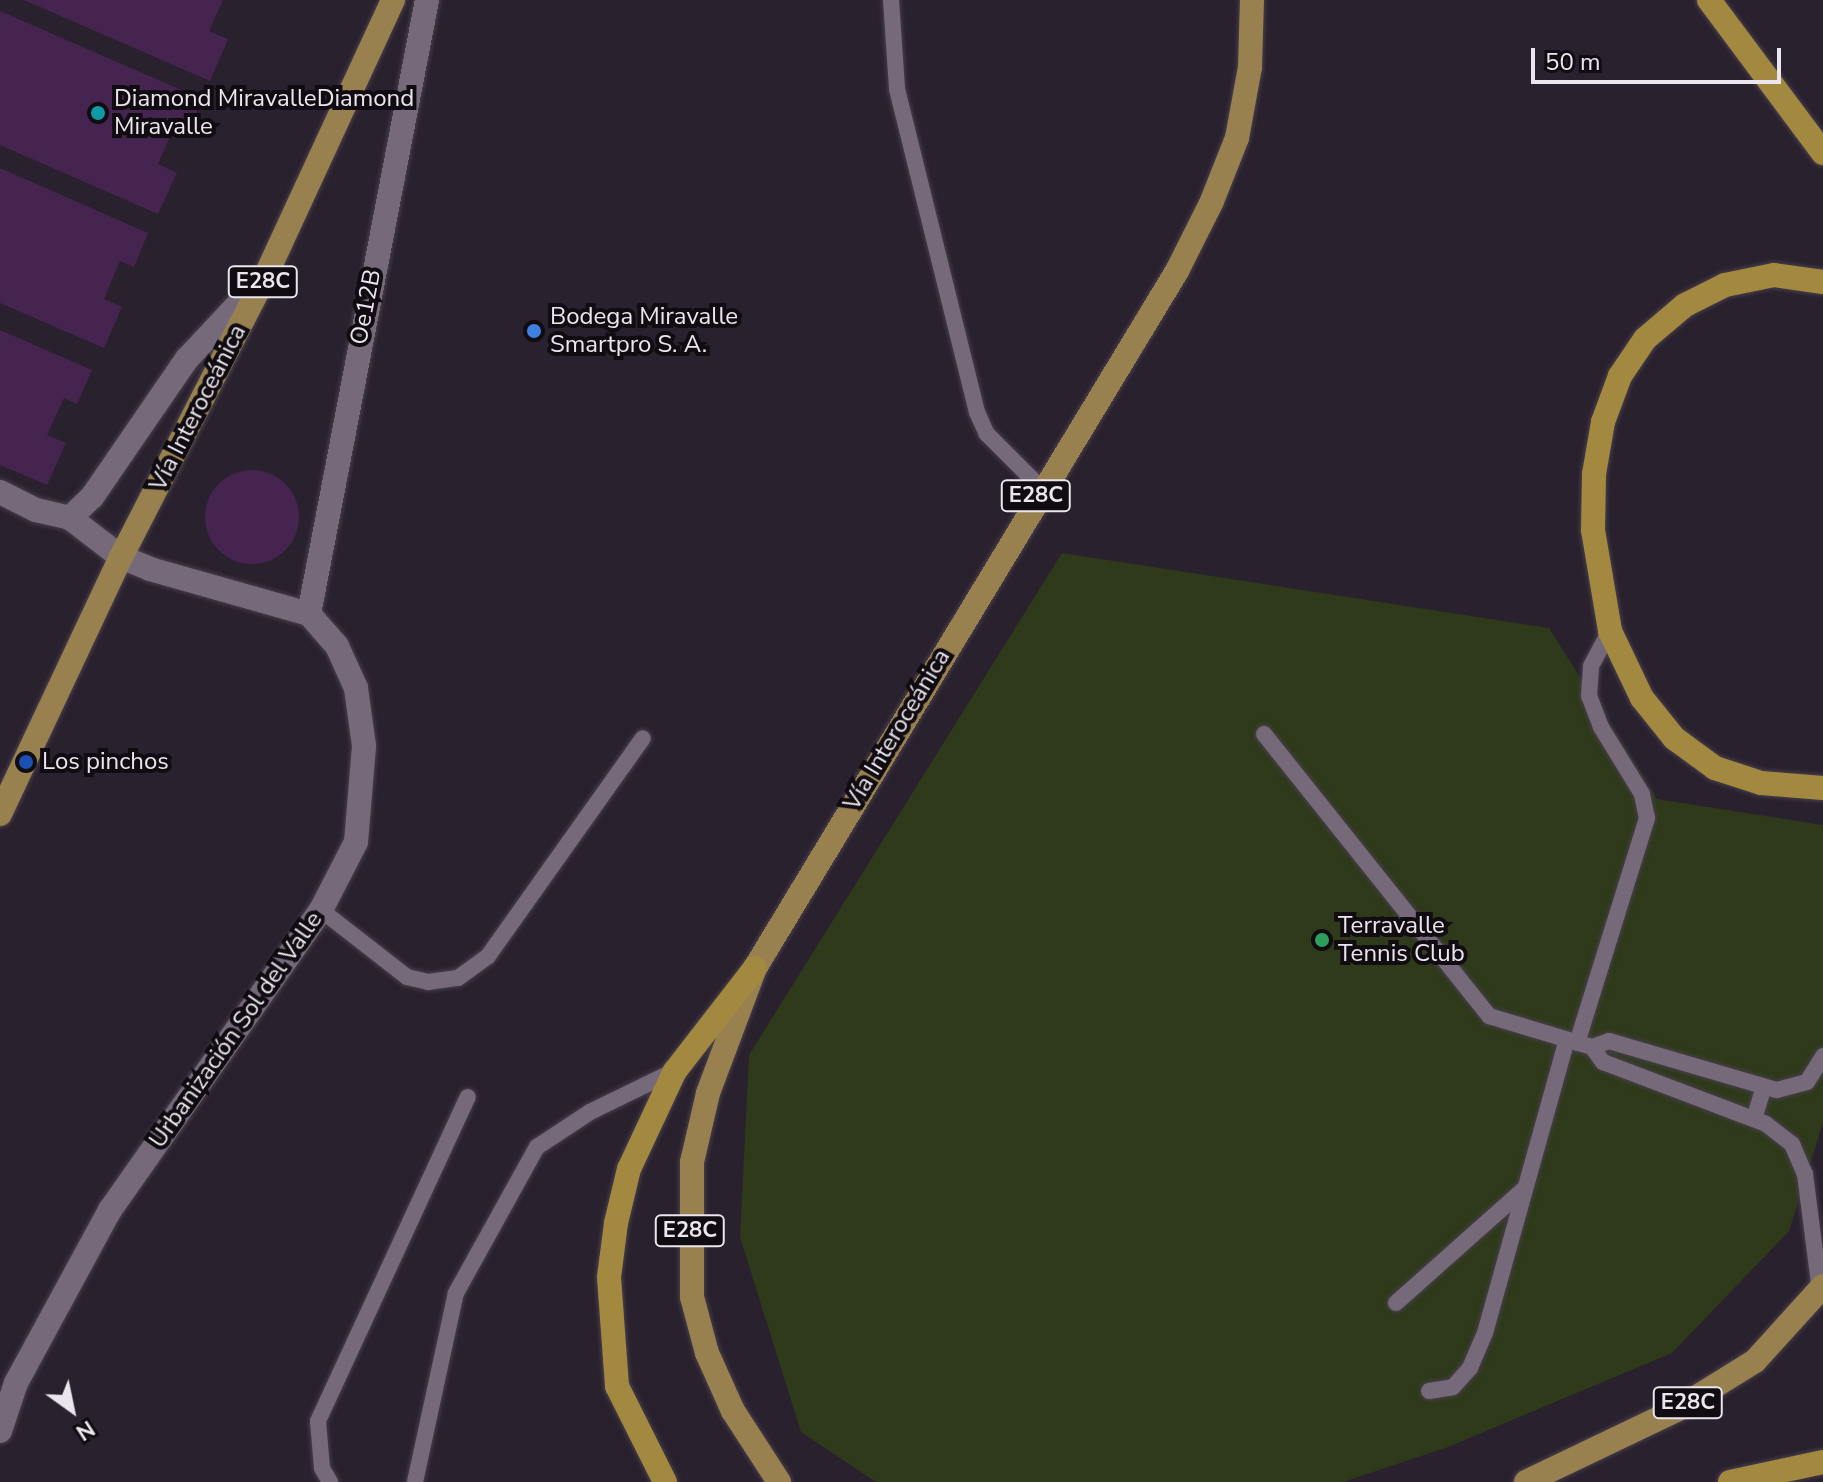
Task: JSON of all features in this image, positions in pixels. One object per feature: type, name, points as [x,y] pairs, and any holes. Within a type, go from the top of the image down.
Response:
[{"type":"highway","points":[[1709,0],[1823,153]]},
{"type":"highway","points":[[1823,282],[1774,275],[1725,285],[1685,305],[1645,339],[1620,376],[1603,422],[1594,474],[1593,530],[1610,631],[1642,698],[1674,738],[1715,768],[1761,783],[1823,788]]},
{"type":"highway","points":[[665,1482],[617,1386],[609,1277],[629,1169],[675,1071],[755,968]]},
{"type":"highway","points":[[1730,1482],[1823,1462]]},
{"type":"main road","name":"Vía Interoceánica","points":[[0,814],[121,557],[266,275],[393,0]]},
{"type":"main road","name":"Vía Interoceánica","points":[[779,1482],[733,1411],[707,1353],[692,1297],[692,1162],[708,1093],[755,968],[1041,488],[1177,271],[1212,201],[1237,138],[1250,67],[1252,0]]},
{"type":"main road","name":"E28C","points":[[1526,1482],[1663,1417],[1755,1361],[1822,1288]]},
{"type":"street","name":"Oe12B","points":[[309,614],[427,0]]},
{"type":"street","points":[[70,518],[92,497],[187,359],[266,275]]},
{"type":"street","points":[[0,492],[36,510],[70,518],[121,557],[309,614]]},
{"type":"street","name":"Urbanización Sol del Valle","points":[[0,1431],[16,1383],[110,1210],[321,910],[356,842],[364,746],[356,688],[337,646],[309,614]]},
{"type":"lane","points":[[891,0],[897,89],[977,412],[987,434],[1041,488]]},
{"type":"lane","points":[[1429,1391],[1453,1387],[1470,1368],[1525,1188],[1579,1043],[1647,818],[1642,794],[1601,727],[1589,696],[1591,666],[1610,631]]},
{"type":"lane","points":[[1264,734],[1489,1016],[1579,1043],[1609,1041],[1777,1090],[1807,1082],[1823,1056]]},
{"type":"lane","points":[[321,910],[407,977],[428,982],[458,978],[488,956],[643,738]]},
{"type":"lane","points":[[1579,1043],[1603,1062],[1754,1119],[1792,1144],[1805,1174],[1822,1288]]},
{"type":"lane","points":[[415,1482],[456,1293],[537,1147],[590,1112],[675,1071]]},
{"type":"lane","points":[[1754,1119],[1764,1086]]},
{"type":"lane","points":[[330,1482],[322,1468],[318,1421],[468,1097]]},
{"type":"lane","points":[[1396,1303],[1525,1188]]},
{"type":"green space","name":"Terravalle Tennis Club","points":[[1062,553],[1549,628],[1657,799],[1823,825],[1823,1123],[1789,1231],[1672,1353],[1448,1447],[1343,1482],[876,1482],[801,1432],[740,1237],[749,1055]]},
{"type":"building","name":"Diamond MiravalleDiamond Miravalle","points":[[24,0],[223,0],[209,31],[228,39],[210,81]]},
{"type":"building","name":"Diamond MiravalleDiamond Miravalle","points":[[0,11],[202,99],[187,133],[174,127],[158,164],[177,173],[158,214],[0,145]]},
{"type":"building","name":"Diamond MiravalleDiamond Miravalle","points":[[0,168],[148,233],[134,267],[120,261],[104,299],[122,307],[104,348],[0,303]]},
{"type":"building","points":[[0,330],[92,370],[77,404],[64,398],[47,435],[66,443],[47,485],[0,465]]},
{"type":"building","points":[[252,470],[270,474],[285,484],[295,499],[299,517],[295,535],[285,550],[270,560],[252,564],[234,560],[219,550],[209,535],[205,517],[209,499],[219,484],[234,474]]},
{"type":"place","name":"Diamond MiravalleDiamond Miravalle","points":[[98,113]]},
{"type":"place","name":"Bodega Miravalle Smartpro S. A.","points":[[534,331]]},
{"type":"place","name":"Los pinchos","points":[[26,762]]},
{"type":"place","name":"Terravalle Tennis Club","points":[[1322,940]]}]
